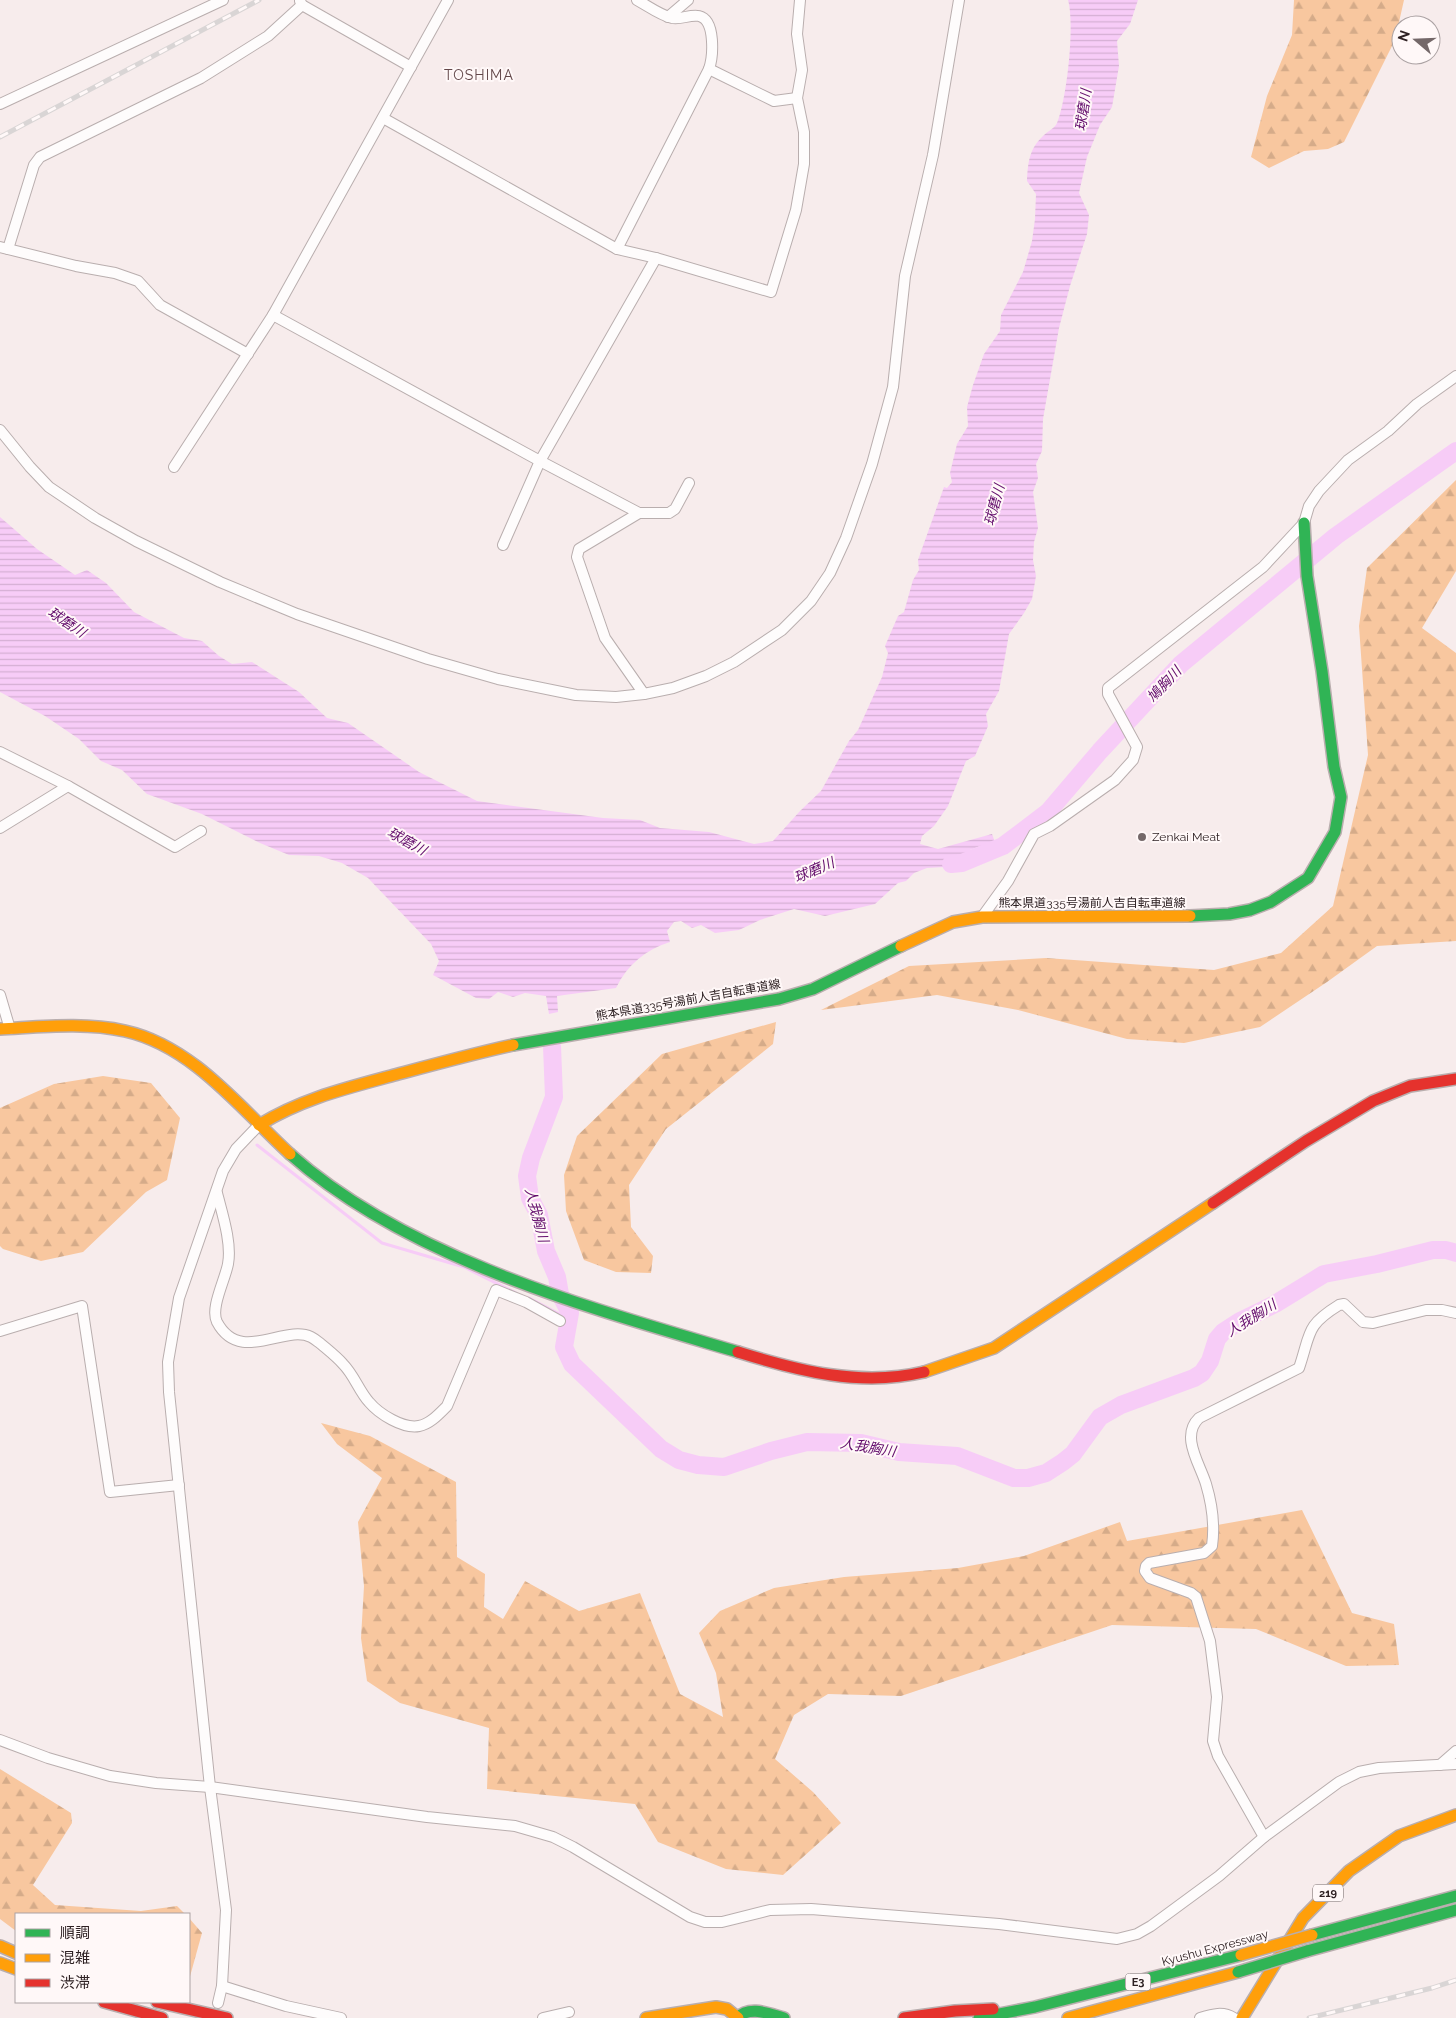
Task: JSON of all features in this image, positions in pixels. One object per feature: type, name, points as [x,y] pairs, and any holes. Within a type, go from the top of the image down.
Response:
[{"type":"main road","name":"熊本県道335号湯前人吉自転車道線","points":[[259,1125],[282,1112],[320,1095],[471,1054],[780,999],[813,989],[934,929],[953,922],[982,917],[1179,917],[1229,914],[1250,910],[1271,902],[1308,878],[1318,865],[1335,832],[1341,797],[1334,767],[1322,671],[1307,576],[1304,523]]},
{"type":"main road","points":[[5,1029],[97,1026],[127,1031],[164,1043],[195,1064],[259,1125],[328,1186],[358,1205],[435,1245],[501,1274],[614,1316],[799,1370],[842,1378],[889,1378],[940,1370],[994,1348],[1306,1141],[1350,1115],[1395,1091],[1439,1080],[1456,1079]]},
{"type":"main road","name":"219","points":[[1242,2018],[1303,1918],[1349,1871],[1400,1836],[1456,1815]]},
{"type":"main road","name":"Kyushu Expressway","points":[[979,2018],[1035,2007],[1241,1955],[1456,1896]]},
{"type":"main road","name":"E3","points":[[1068,2018],[1123,2005],[1171,1989],[1238,1972],[1456,1910]]},
{"type":"main road","points":[[0,1946],[15,1953]]},
{"type":"main road","points":[[0,1963],[15,1969]]},
{"type":"main road","points":[[108,2003],[162,2018]]},
{"type":"main road","points":[[161,2003],[227,2018]]},
{"type":"main road","points":[[1083,2018],[1123,2005]]},
{"type":"main road","points":[[904,2018],[955,2011],[1035,2007]]},
{"type":"main road","points":[[646,2018],[716,2008],[727,2009],[737,2017],[742,2012],[749,2010],[784,2018]]},
{"type":"street","points":[[0,104],[223,0]]},
{"type":"street","points":[[174,467],[272,315],[448,0]]},
{"type":"street","points":[[617,249],[709,69],[712,58],[711,35],[708,22],[698,16],[677,19],[668,17],[637,0]]},
{"type":"street","points":[[668,17],[688,0]]},
{"type":"street","points":[[383,118],[617,249],[656,258],[771,292],[796,210],[804,164],[804,132],[797,98],[802,70],[797,34],[800,0]]},
{"type":"street","points":[[0,430],[30,468],[49,486],[95,518],[136,541],[220,582],[297,614],[428,659],[536,688],[576,696],[616,697],[644,694],[673,688],[706,676],[734,662],[782,630],[811,601],[830,573],[846,538],[872,464],[893,387],[905,276],[933,155],[958,0]]},
{"type":"street","points":[[248,354],[160,305],[138,281],[115,273],[76,266],[4,248],[34,165],[40,157],[201,78],[268,36],[301,2],[411,67]]},
{"type":"street","points":[[709,69],[774,101],[797,98]]},
{"type":"street","points":[[503,545],[540,461],[656,258]]},
{"type":"street","points":[[272,315],[639,513],[669,513],[675,509],[689,483]]},
{"type":"street","points":[[982,917],[1008,881],[1034,834],[1050,826],[1115,780],[1133,760],[1137,747],[1108,694],[1108,688],[1263,567],[1304,523],[1309,506],[1318,491],[1348,460],[1388,431],[1417,404],[1456,376]]},
{"type":"street","points":[[639,513],[579,549],[577,557],[605,638],[644,694]]},
{"type":"street","points":[[0,752],[68,786],[174,847],[201,831]]},
{"type":"street","points":[[0,828],[68,786]]},
{"type":"street","points":[[0,995],[5,1029]]},
{"type":"street","points":[[218,2003],[222,1986],[226,1910],[210,1787],[169,1392],[168,1362],[179,1298],[224,1170],[236,1149],[259,1125]]},
{"type":"street","points":[[216,1193],[224,1221],[228,1261],[214,1310],[217,1322],[227,1334],[238,1340],[250,1342],[265,1342],[295,1335],[310,1336],[344,1365],[369,1402],[378,1411],[403,1424],[420,1426],[436,1417],[446,1406],[496,1290],[526,1302],[560,1321]]},
{"type":"street","points":[[1264,1838],[1218,1756],[1213,1741],[1217,1697],[1210,1641],[1196,1597],[1191,1593],[1150,1578],[1145,1571],[1149,1563],[1204,1552],[1212,1546],[1213,1515],[1206,1482],[1192,1448],[1191,1432],[1193,1423],[1199,1418],[1299,1368],[1308,1334],[1314,1324],[1318,1319],[1339,1305],[1344,1304],[1363,1322],[1373,1323],[1426,1310],[1442,1310],[1456,1313]]},
{"type":"street","points":[[0,1331],[82,1306],[110,1492],[179,1486]]},
{"type":"street","points":[[0,1740],[55,1761],[110,1776],[156,1783],[210,1787],[427,1818],[515,1826],[532,1830],[553,1837],[573,1847],[690,1916],[705,1922],[722,1922],[770,1910],[811,1909],[998,1924],[1117,1939],[1137,1934],[1151,1926],[1219,1876],[1264,1838],[1340,1782],[1359,1772],[1379,1768],[1456,1764]]},
{"type":"street","points":[[1440,1765],[1456,1751]]},
{"type":"street","points":[[222,1986],[286,2006],[341,2018]]},
{"type":"street","points":[[543,2018],[569,2012]]},
{"type":"street","points":[[1200,2018],[1216,2013],[1229,2015],[1234,2018]]},
{"type":"green space","points":[[1294,0],[1404,0],[1401,15],[1391,15],[1391,48],[1344,142],[1328,149],[1304,151],[1269,168],[1251,157],[1267,96],[1292,35]]},
{"type":"green space","points":[[1456,480],[1456,571],[1422,628],[1456,653],[1456,941],[1377,946],[1260,1027],[1184,1043],[1127,1039],[1018,1010],[937,995],[821,1010],[909,966],[1046,958],[1214,970],[1281,953],[1333,906],[1368,755],[1359,626],[1367,568]]},
{"type":"green space","points":[[776,1022],[773,1044],[666,1129],[629,1185],[631,1227],[653,1256],[651,1273],[616,1272],[584,1260],[566,1211],[564,1175],[577,1136],[662,1054]]},
{"type":"green space","points":[[103,1076],[151,1083],[180,1118],[167,1180],[146,1192],[83,1252],[41,1261],[3,1249],[0,1246],[0,1108],[54,1084]]},
{"type":"green space","points":[[321,1423],[370,1436],[456,1482],[457,1557],[485,1574],[484,1607],[503,1619],[525,1581],[579,1611],[640,1593],[680,1694],[723,1717],[716,1673],[699,1633],[720,1611],[774,1588],[844,1577],[958,1568],[1024,1556],[1120,1522],[1127,1541],[1302,1510],[1352,1613],[1394,1624],[1399,1665],[1346,1666],[1256,1629],[1112,1625],[901,1696],[828,1694],[794,1715],[775,1759],[813,1792],[841,1823],[783,1875],[726,1869],[658,1842],[635,1804],[487,1789],[489,1728],[400,1703],[367,1681],[361,1638],[364,1586],[358,1522],[382,1478],[337,1444]]},
{"type":"green space","points":[[0,1769],[71,1813],[72,1823],[33,1885],[55,1905],[141,1911],[177,1906],[184,1913],[15,1913],[15,1930],[0,1919]]},
{"type":"green space","points":[[190,1919],[202,1933],[190,1976]]},
{"type":"water","name":"球磨川","points":[[1068,0],[1138,0],[1130,24],[1117,41],[1119,66],[1112,107],[1100,125],[1087,157],[1079,193],[1089,215],[1087,234],[1059,328],[1043,419],[1042,451],[1036,464],[1038,478],[1033,492],[1038,528],[1034,542],[1033,560],[1036,576],[1032,599],[1009,634],[999,691],[986,714],[988,726],[975,756],[966,761],[948,806],[934,826],[922,836],[920,844],[938,849],[992,834],[996,845],[996,856],[980,846],[970,850],[974,860],[944,867],[927,868],[914,873],[906,881],[898,883],[875,904],[825,916],[794,909],[760,920],[739,930],[715,933],[701,925],[692,928],[681,921],[674,922],[667,931],[670,942],[653,949],[638,959],[631,965],[616,988],[557,996],[558,1012],[549,1014],[546,996],[525,993],[513,997],[498,992],[489,999],[476,998],[433,975],[439,961],[431,944],[368,878],[342,863],[319,856],[289,855],[260,843],[202,814],[147,794],[122,770],[101,761],[79,739],[45,716],[0,692],[0,517],[37,549],[75,575],[87,570],[106,583],[134,612],[184,638],[202,641],[219,656],[232,664],[252,662],[299,692],[327,718],[348,723],[419,772],[477,801],[603,818],[640,820],[660,828],[709,832],[754,844],[773,841],[821,791],[849,741],[858,730],[882,677],[888,653],[885,646],[898,616],[904,612],[913,580],[919,570],[918,560],[944,487],[947,488],[952,482],[950,473],[957,444],[968,426],[967,407],[973,385],[984,354],[1000,331],[1001,315],[1023,272],[1032,241],[1036,194],[1027,181],[1029,162],[1032,151],[1038,141],[1056,125],[1061,112],[1069,62],[1071,26]]},
{"type":"waterway","name":"鳩胸川","points":[[951,864],[962,863],[1003,846],[1048,812],[1100,751],[1181,664],[1336,536],[1456,451]]},
{"type":"waterway","name":"人我胸川","points":[[552,1046],[554,1097],[531,1158],[527,1176],[530,1198],[539,1215],[546,1251],[557,1277],[560,1294],[570,1313],[564,1347],[572,1364],[661,1449],[679,1460],[698,1465],[724,1467],[771,1451],[807,1442],[861,1443],[899,1452],[957,1456],[1014,1478],[1028,1478],[1046,1473],[1073,1454],[1100,1417],[1121,1405],[1194,1378],[1202,1373],[1210,1361],[1217,1339],[1223,1332],[1240,1321],[1275,1304],[1324,1274],[1377,1264],[1433,1250],[1446,1250],[1456,1253]]},
{"type":"waterway","points":[[257,1145],[382,1243],[464,1267],[516,1293]]},
{"type":"waterway","points":[[529,1298],[569,1319]]},
{"type":"railway","points":[[0,137],[259,0]]},
{"type":"railway","points":[[1309,2018],[1432,1988],[1456,1980]]},
{"type":"traffic: fast","points":[[1190,916],[1229,914],[1250,910],[1271,902],[1308,878],[1335,832],[1341,797],[1334,767],[1322,671],[1307,576],[1304,523]]},
{"type":"traffic: fast","points":[[513,1045],[779,999],[813,989],[901,946]]},
{"type":"traffic: fast","points":[[290,1154],[337,1191],[389,1223],[445,1251],[503,1276],[562,1298],[738,1352]]},
{"type":"traffic: fast","points":[[1312,1935],[1456,1896]]},
{"type":"traffic: fast","points":[[1307,1951],[1456,1910]]},
{"type":"traffic: fast","points":[[1238,1972],[1307,1951]]},
{"type":"traffic: fast","points":[[979,2018],[1035,2007],[1241,1955]]},
{"type":"traffic: fast","points":[[737,2018],[742,2014],[754,2011],[784,2018]]},
{"type":"traffic: slow","points":[[901,946],[953,922],[982,917],[1190,916]]},
{"type":"traffic: slow","points":[[0,1029],[62,1026],[110,1028],[150,1039],[173,1050],[215,1081],[290,1154]]},
{"type":"traffic: slow","points":[[259,1125],[291,1108],[339,1090],[513,1045]]},
{"type":"traffic: slow","points":[[924,1372],[994,1348],[1213,1203]]},
{"type":"traffic: slow","points":[[1242,2018],[1303,1918],[1349,1871],[1399,1836],[1456,1815]]},
{"type":"traffic: slow","points":[[1241,1955],[1312,1935]]},
{"type":"traffic: slow","points":[[0,1946],[15,1953]]},
{"type":"traffic: slow","points":[[0,1963],[15,1969]]},
{"type":"traffic: slow","points":[[1068,2018],[1238,1972]]},
{"type":"traffic: slow","points":[[646,2018],[716,2007],[727,2009],[738,2018]]},
{"type":"traffic: jam","points":[[1213,1203],[1306,1141],[1373,1101],[1410,1086],[1456,1079]]},
{"type":"traffic: jam","points":[[738,1352],[807,1371],[830,1375],[877,1378],[924,1372]]},
{"type":"traffic: jam","points":[[108,2003],[162,2018]]},
{"type":"traffic: jam","points":[[161,2003],[227,2018]]},
{"type":"traffic: jam","points":[[904,2018],[955,2011],[993,2009]]},
{"type":"place","name":"Zenkai Meat","points":[[1142,837]]},
{"type":"district","name":"TOSHIMA","points":[[479,75]]}]
